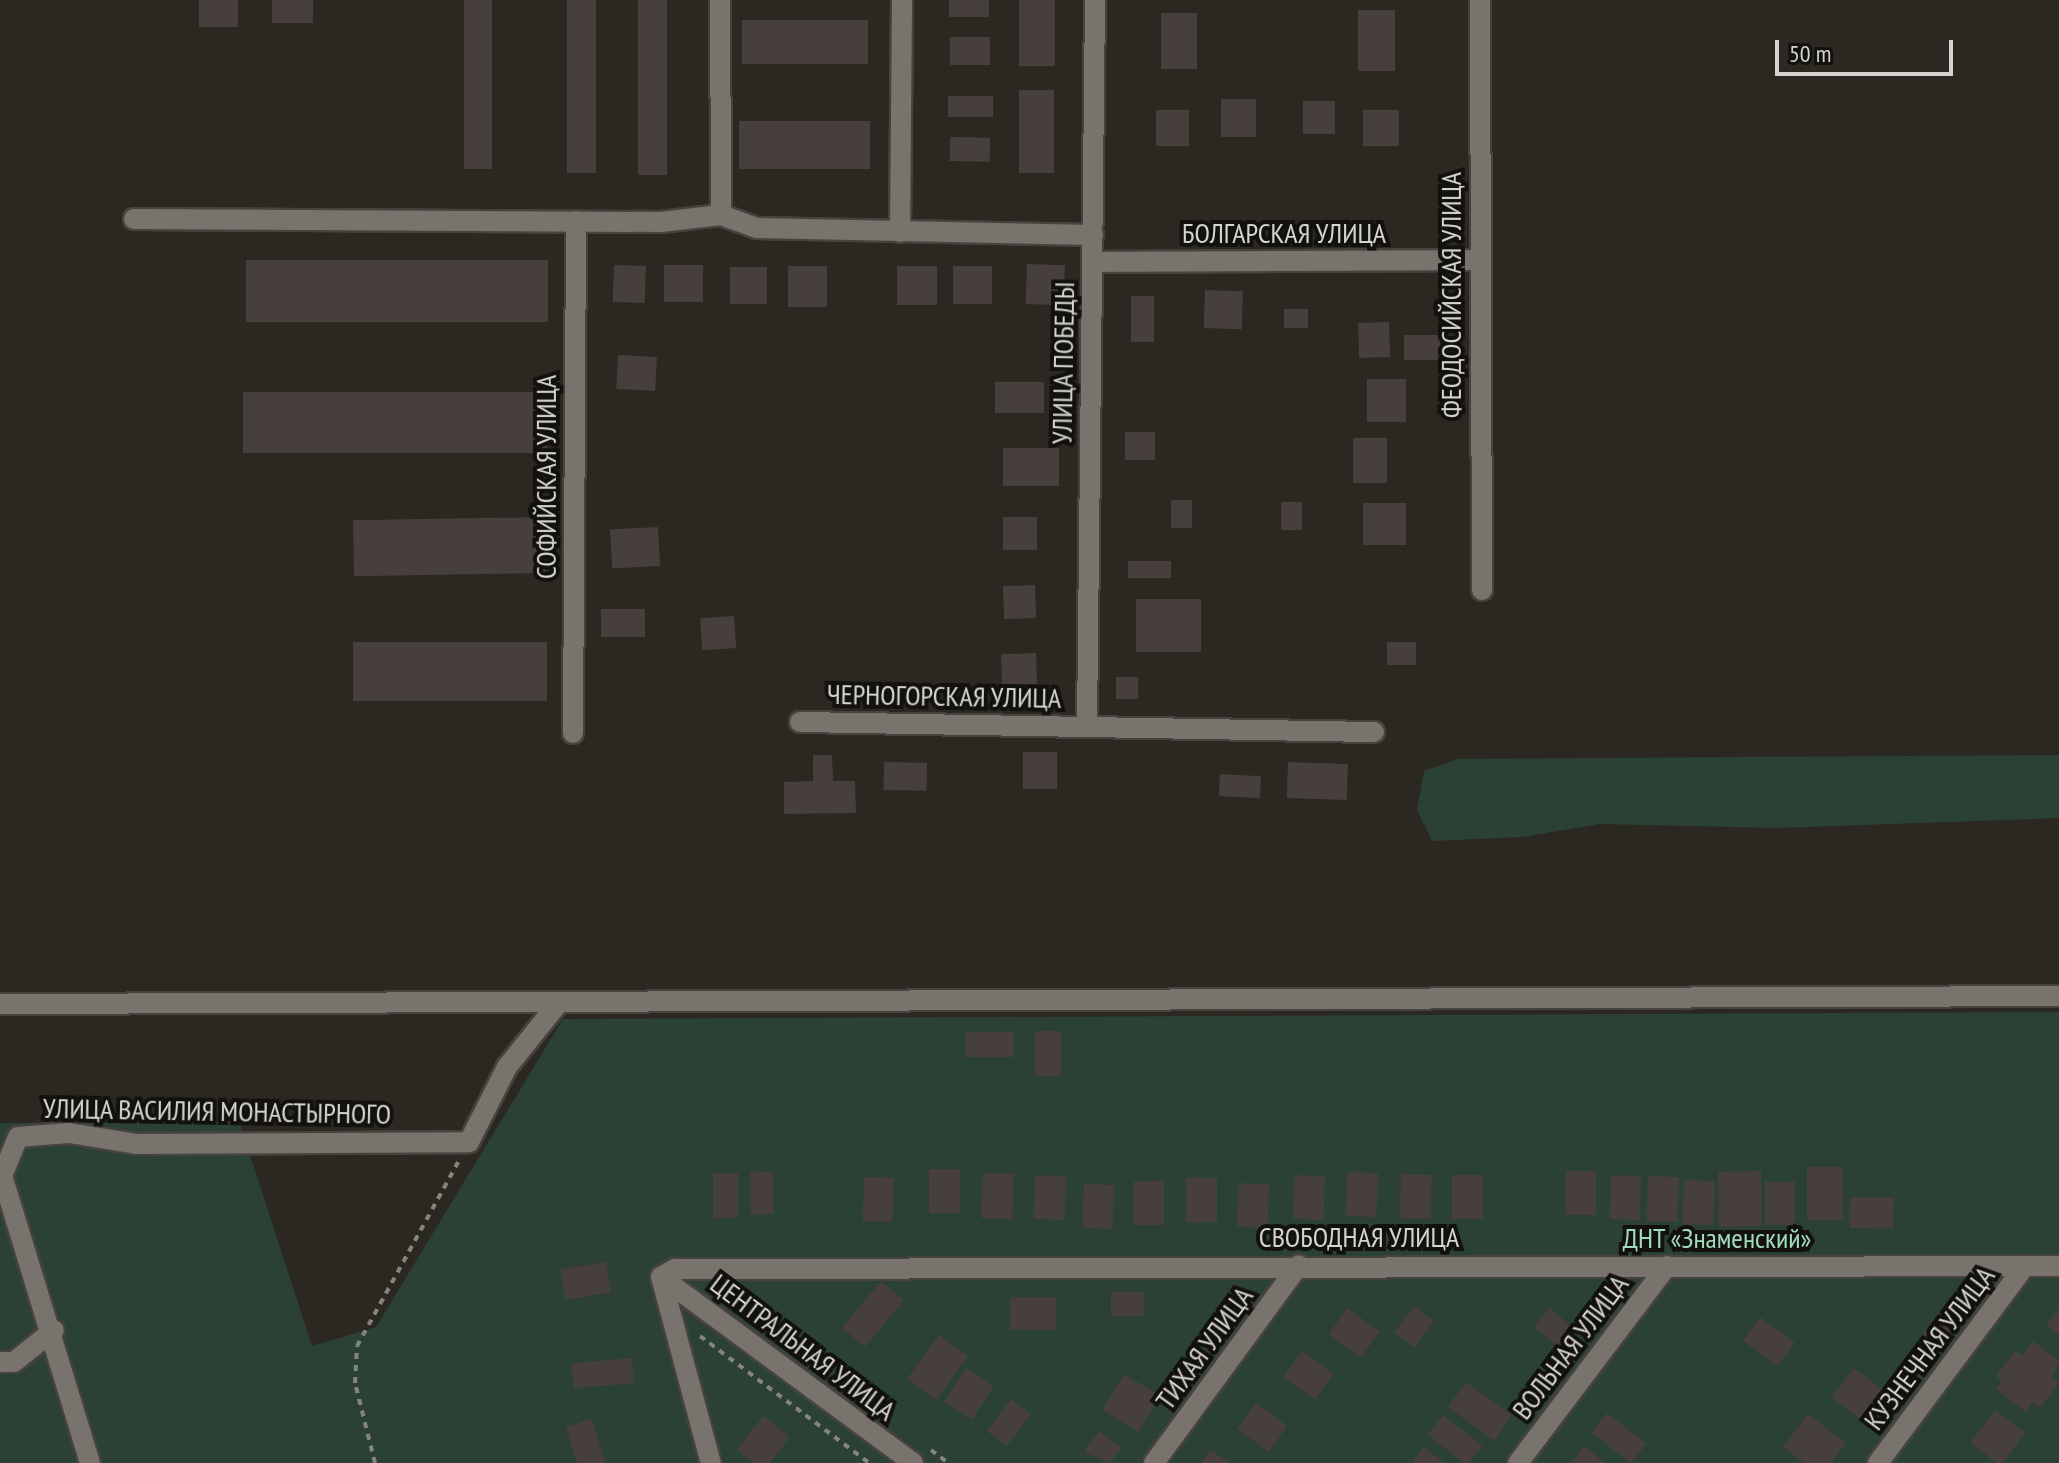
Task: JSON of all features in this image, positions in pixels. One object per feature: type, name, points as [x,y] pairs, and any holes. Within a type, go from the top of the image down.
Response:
[{"type":"street","points":[[720,0],[721,215]]},
{"type":"street","points":[[900,232],[902,0]]},
{"type":"street","name":"УЛИЦА ПОБЕДЫ","points":[[1087,727],[1095,0]]},
{"type":"street","name":"ФЕОДОСИЙСКАЯ УЛИЦА","points":[[1480,0],[1476,260],[1482,590]]},
{"type":"street","points":[[134,219],[576,221],[721,215],[756,228],[1093,235]]},
{"type":"street","name":"СОФИЙСКАЯ УЛИЦА","points":[[573,733],[576,221]]},
{"type":"street","name":"БОЛГАРСКАЯ УЛИЦА","points":[[1093,262],[1476,260]]},
{"type":"street","name":"ЧЕРНОГОРСКАЯ УЛИЦА","points":[[800,722],[1374,732]]},
{"type":"street","points":[[0,1004],[556,1006],[2059,996]]},
{"type":"street","points":[[469,1142],[507,1067],[556,1006]]},
{"type":"street","name":"УЛИЦА ВАСИЛИЯ МОНАСТЫРНОГО","points":[[90,1463],[54,1330],[2,1176],[18,1137],[69,1133],[136,1144],[469,1142]]},
{"type":"street","name":"СВОБОДНАЯ УЛИЦА","points":[[661,1277],[675,1269],[1299,1265],[2059,1266]]},
{"type":"street","name":"ТИХАЯ УЛИЦА","points":[[1154,1463],[1299,1265]]},
{"type":"street","name":"ВОЛЬНАЯ УЛИЦА","points":[[1518,1463],[1667,1266]]},
{"type":"street","name":"КУЗНЕЧНАЯ УЛИЦА","points":[[1878,1463],[2025,1266]]},
{"type":"street","points":[[661,1277],[666,1311],[711,1463]]},
{"type":"street","name":"ЦЕНТРАЛЬНАЯ УЛИЦА","points":[[661,1277],[913,1463]]},
{"type":"street","points":[[0,1362],[14,1362],[54,1330]]},
{"type":"path","points":[[375,1463],[355,1383],[357,1346],[469,1142]]},
{"type":"path","points":[[666,1311],[869,1463]]},
{"type":"green space","points":[[2059,755],[2059,818],[1778,828],[1600,824],[1522,837],[1432,841],[1417,810],[1424,771],[1458,759]]},
{"type":"green space","name":"ДНТ «Знаменский»","points":[[2059,1012],[2059,1463],[0,1463],[0,1123],[239,1121],[312,1346],[376,1327],[563,1019]]},
{"type":"building","points":[[199,0],[238,0],[238,27],[199,27]]},
{"type":"building","points":[[272,0],[313,0],[313,23],[272,23]]},
{"type":"building","points":[[464,0],[492,0],[492,169],[464,169]]},
{"type":"building","points":[[567,0],[596,0],[596,173],[567,173]]},
{"type":"building","points":[[638,0],[667,0],[667,175],[638,175]]},
{"type":"building","points":[[949,0],[989,0],[989,17],[949,17]]},
{"type":"building","points":[[1019,0],[1055,0],[1055,66],[1019,66]]},
{"type":"building","points":[[1358,10],[1395,10],[1395,71],[1358,71]]},
{"type":"building","points":[[1161,13],[1197,13],[1197,69],[1161,69]]},
{"type":"building","points":[[742,20],[868,20],[868,64],[742,64]]},
{"type":"building","points":[[950,37],[990,37],[990,65],[950,65]]},
{"type":"building","points":[[1019,90],[1054,90],[1054,173],[1019,173]]},
{"type":"building","points":[[948,96],[993,96],[993,117],[948,117]]},
{"type":"building","points":[[1221,99],[1256,99],[1256,137],[1221,137]]},
{"type":"building","points":[[1303,101],[1335,101],[1335,134],[1303,134]]},
{"type":"building","points":[[1156,110],[1189,110],[1189,146],[1156,146]]},
{"type":"building","points":[[1363,110],[1399,110],[1399,146],[1363,146]]},
{"type":"building","points":[[739,121],[870,121],[870,169],[739,169]]},
{"type":"building","points":[[950,137],[990,138],[990,162],[950,161]]},
{"type":"building","points":[[246,260],[548,260],[548,322],[246,322]]},
{"type":"building","points":[[1027,264],[1065,265],[1064,305],[1026,304]]},
{"type":"building","points":[[614,265],[646,266],[645,303],[613,302]]},
{"type":"building","points":[[664,265],[703,265],[703,302],[664,302]]},
{"type":"building","points":[[788,266],[827,266],[827,307],[788,307]]},
{"type":"building","points":[[897,266],[937,266],[937,305],[897,305]]},
{"type":"building","points":[[953,266],[992,266],[992,304],[953,304]]},
{"type":"building","points":[[730,267],[767,267],[767,304],[730,304]]},
{"type":"building","points":[[1205,290],[1243,291],[1242,329],[1204,328]]},
{"type":"building","points":[[1131,296],[1154,296],[1154,342],[1131,342]]},
{"type":"building","points":[[1284,309],[1308,309],[1308,328],[1284,328]]},
{"type":"building","points":[[1389,322],[1390,357],[1359,358],[1358,323]]},
{"type":"building","points":[[1404,335],[1440,335],[1440,360],[1404,360]]},
{"type":"building","points":[[618,355],[657,357],[655,391],[616,389]]},
{"type":"building","points":[[1367,379],[1406,379],[1406,422],[1367,422]]},
{"type":"building","points":[[995,382],[1044,382],[1044,413],[995,413]]},
{"type":"building","points":[[243,392],[547,392],[547,453],[243,453]]},
{"type":"building","points":[[1125,432],[1155,432],[1155,460],[1125,460]]},
{"type":"building","points":[[1353,438],[1387,438],[1387,483],[1353,483]]},
{"type":"building","points":[[1003,448],[1059,448],[1059,486],[1003,486]]},
{"type":"building","points":[[1171,500],[1192,500],[1192,528],[1171,528]]},
{"type":"building","points":[[1281,502],[1302,502],[1302,530],[1281,530]]},
{"type":"building","points":[[1363,503],[1406,503],[1406,545],[1363,545]]},
{"type":"building","points":[[545,517],[546,573],[354,576],[353,520]]},
{"type":"building","points":[[1003,517],[1037,517],[1037,550],[1003,550]]},
{"type":"building","points":[[658,527],[660,566],[612,568],[610,530]]},
{"type":"building","points":[[1128,561],[1171,561],[1171,578],[1128,578]]},
{"type":"building","points":[[1035,585],[1036,618],[1004,619],[1003,586]]},
{"type":"building","points":[[1136,599],[1201,599],[1201,652],[1136,652]]},
{"type":"building","points":[[601,609],[645,609],[645,637],[601,637]]},
{"type":"building","points":[[734,616],[736,648],[702,650],[700,618]]},
{"type":"building","points":[[353,642],[547,642],[547,701],[353,701]]},
{"type":"building","points":[[1387,642],[1416,642],[1416,665],[1387,665]]},
{"type":"building","points":[[1036,653],[1037,684],[1002,685],[1001,654]]},
{"type":"building","points":[[1116,677],[1138,677],[1138,699],[1116,699]]},
{"type":"building","points":[[1023,752],[1057,752],[1057,789],[1023,789]]},
{"type":"building","points":[[813,755],[832,755],[833,781],[855,781],[856,813],[784,814],[784,782],[813,781]]},
{"type":"building","points":[[884,762],[927,763],[927,791],[884,790]]},
{"type":"building","points":[[1288,762],[1348,764],[1347,800],[1287,798]]},
{"type":"building","points":[[1220,774],[1261,776],[1260,798],[1219,796]]},
{"type":"building","points":[[1035,1031],[1061,1031],[1061,1076],[1035,1076]]},
{"type":"building","points":[[966,1032],[1014,1032],[1014,1057],[966,1057]]},
{"type":"building","points":[[1807,1167],[1843,1167],[1843,1220],[1807,1220]]},
{"type":"building","points":[[929,1169],[960,1169],[960,1213],[929,1213]]},
{"type":"building","points":[[1566,1171],[1596,1171],[1596,1215],[1566,1215]]},
{"type":"building","points":[[1761,1171],[1762,1226],[1719,1227],[1718,1172]]},
{"type":"building","points":[[750,1172],[773,1172],[774,1214],[751,1214]]},
{"type":"building","points":[[1347,1172],[1378,1173],[1376,1217],[1345,1216]]},
{"type":"building","points":[[713,1173],[738,1173],[738,1218],[713,1218]]},
{"type":"building","points":[[983,1173],[1014,1174],[1012,1219],[981,1218]]},
{"type":"building","points":[[1401,1174],[1432,1175],[1430,1219],[1399,1218]]},
{"type":"building","points":[[1035,1175],[1066,1176],[1064,1220],[1033,1219]]},
{"type":"building","points":[[1295,1175],[1325,1176],[1323,1220],[1293,1219]]},
{"type":"building","points":[[1452,1175],[1483,1175],[1483,1219],[1452,1219]]},
{"type":"building","points":[[1611,1175],[1641,1176],[1639,1220],[1609,1219]]},
{"type":"building","points":[[1648,1176],[1679,1177],[1677,1222],[1646,1221]]},
{"type":"building","points":[[864,1177],[894,1178],[892,1222],[862,1221]]},
{"type":"building","points":[[1186,1178],[1217,1178],[1217,1222],[1186,1222]]},
{"type":"building","points":[[1684,1180],[1715,1181],[1713,1225],[1682,1224]]},
{"type":"building","points":[[1134,1181],[1164,1181],[1164,1225],[1134,1225]]},
{"type":"building","points":[[1765,1182],[1795,1182],[1795,1225],[1765,1225]]},
{"type":"building","points":[[1239,1183],[1269,1184],[1267,1228],[1237,1227]]},
{"type":"building","points":[[1084,1184],[1114,1185],[1112,1229],[1082,1228]]},
{"type":"building","points":[[1850,1197],[1894,1198],[1893,1229],[1849,1228]]},
{"type":"building","points":[[606,1262],[611,1293],[565,1300],[561,1269]]},
{"type":"building","points":[[881,1281],[904,1300],[865,1347],[842,1328]]},
{"type":"building","points":[[1111,1292],[1144,1292],[1144,1316],[1111,1316]]},
{"type":"building","points":[[1010,1297],[1056,1297],[1056,1330],[1010,1330]]},
{"type":"building","points":[[1945,1305],[1963,1319],[1940,1349],[1922,1335]]},
{"type":"building","points":[[1414,1306],[1434,1321],[1414,1347],[1394,1332]]},
{"type":"building","points":[[1347,1308],[1380,1331],[1361,1357],[1329,1334]]},
{"type":"building","points":[[1549,1308],[1577,1331],[1562,1349],[1534,1327]]},
{"type":"building","points":[[2059,1308],[2059,1335],[2046,1325]]},
{"type":"building","points":[[1760,1317],[1795,1342],[1778,1366],[1743,1340]]},
{"type":"building","points":[[939,1335],[968,1356],[936,1400],[907,1379]]},
{"type":"building","points":[[2033,1341],[2059,1361],[2052,1378],[2059,1383],[2040,1408],[2033,1402],[2026,1412],[1996,1389],[2002,1382],[1996,1376],[2015,1351],[2022,1356]]},
{"type":"building","points":[[1302,1351],[1334,1374],[1315,1400],[1283,1377]]},
{"type":"building","points":[[632,1358],[634,1383],[573,1388],[571,1363]]},
{"type":"building","points":[[966,1368],[994,1386],[972,1420],[944,1402]]},
{"type":"building","points":[[1854,1368],[1885,1391],[1863,1421],[1832,1398]]},
{"type":"building","points":[[1124,1374],[1160,1396],[1138,1432],[1102,1410]]},
{"type":"building","points":[[1466,1382],[1512,1416],[1494,1441],[1448,1407]]},
{"type":"building","points":[[1011,1399],[1031,1414],[1007,1446],[987,1431]]},
{"type":"building","points":[[1256,1403],[1288,1426],[1269,1452],[1237,1429]]},
{"type":"building","points":[[1995,1410],[2025,1433],[2003,1463],[1997,1463],[1970,1443]]},
{"type":"building","points":[[1607,1413],[1646,1444],[1630,1463],[1592,1433]]},
{"type":"building","points":[[1808,1414],[1846,1443],[1831,1463],[1804,1463],[1783,1447]]},
{"type":"building","points":[[1443,1415],[1482,1446],[1469,1463],[1464,1463],[1428,1435]]},
{"type":"building","points":[[763,1416],[790,1437],[770,1463],[753,1463],[737,1450]]},
{"type":"building","points":[[592,1419],[605,1463],[577,1463],[566,1427]]},
{"type":"building","points":[[1099,1431],[1121,1448],[1110,1463],[1084,1452]]},
{"type":"building","points":[[1584,1446],[1605,1463],[1571,1463]]},
{"type":"building","points":[[1424,1447],[1444,1463],[1412,1463]]},
{"type":"building","points":[[1210,1450],[1230,1463],[1202,1463]]}]
